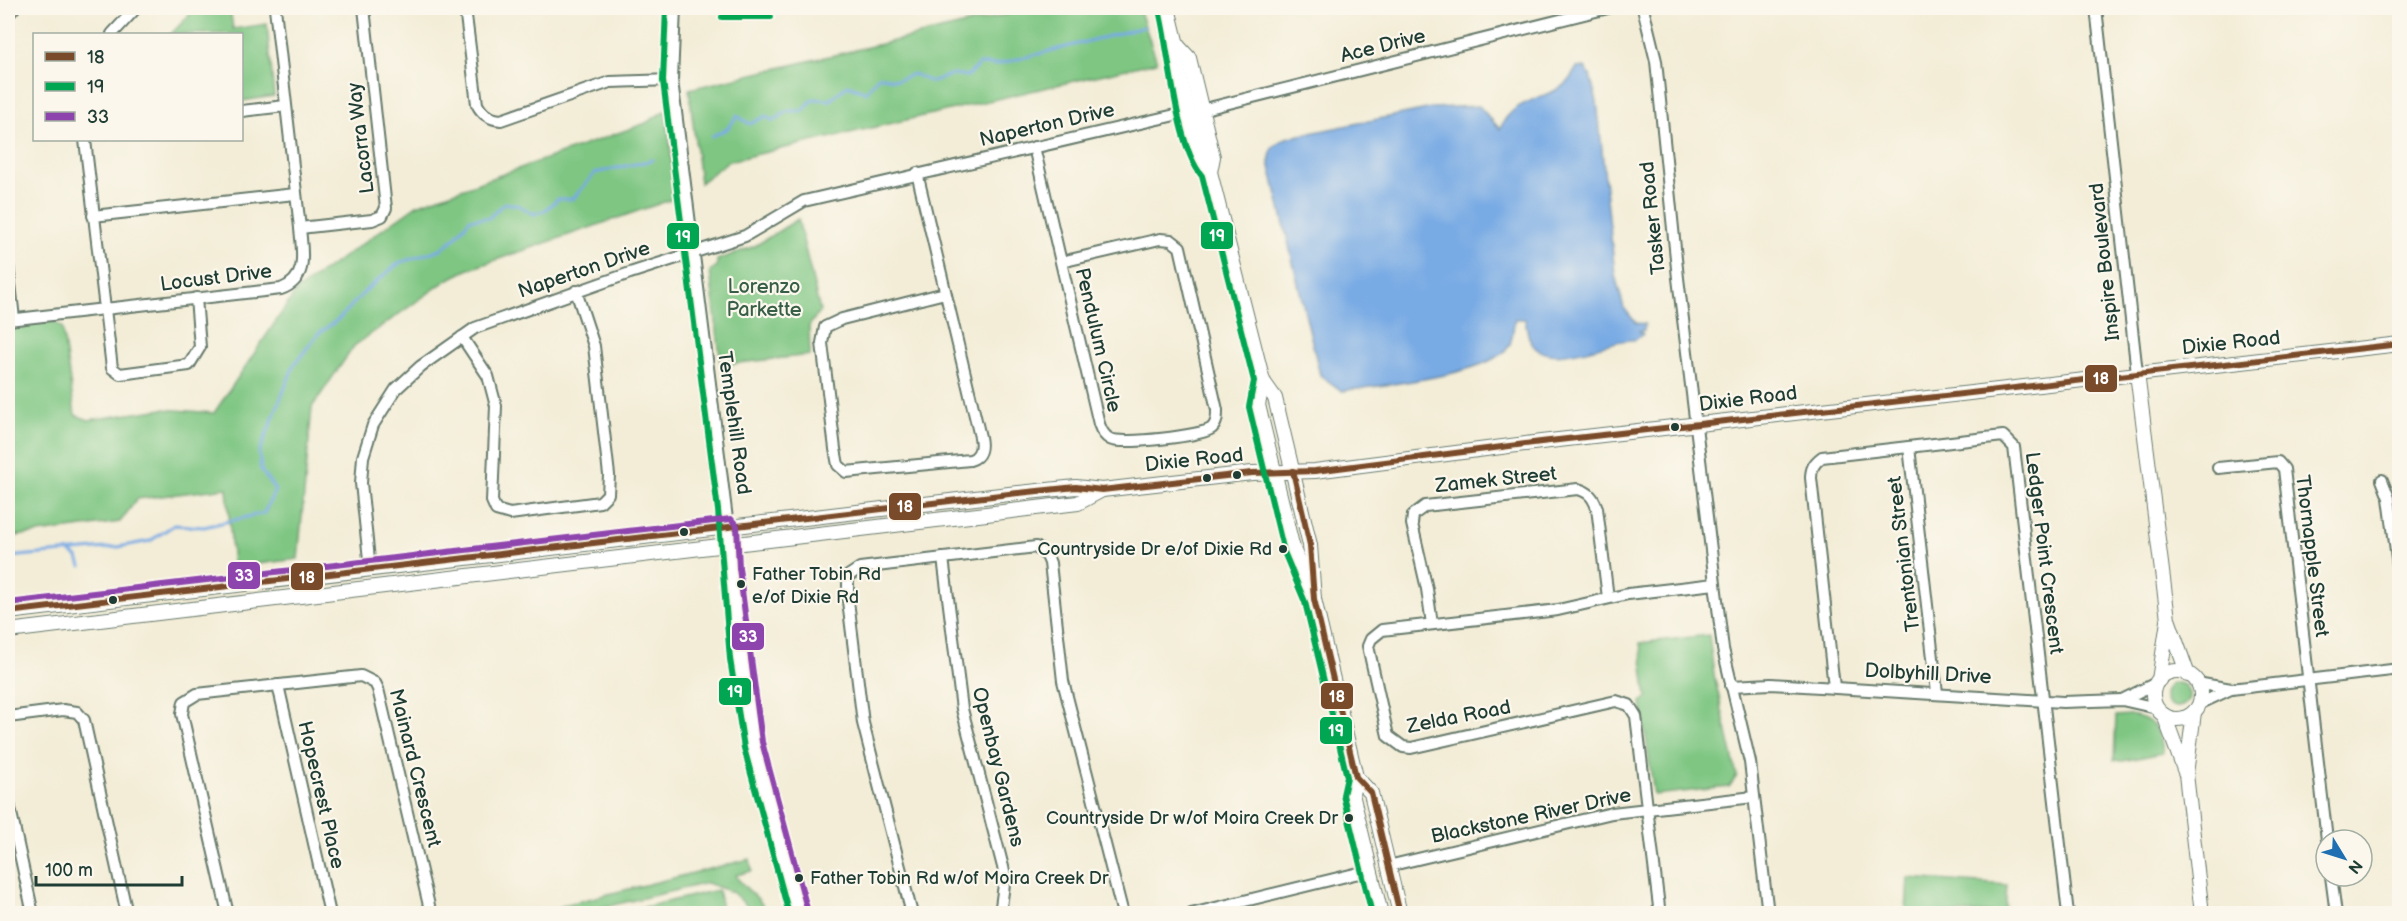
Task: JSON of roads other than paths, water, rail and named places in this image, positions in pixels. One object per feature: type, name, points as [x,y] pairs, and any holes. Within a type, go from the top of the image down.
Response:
[{"type":"main road","points":[[1168,8],[1177,45],[1189,58],[1195,111],[1213,157],[1210,172],[1263,381],[1275,398],[1293,471],[1310,545],[1314,599],[1356,777],[1352,794],[1381,914]]},
{"type":"main road","name":"Dixie Road","points":[[8,612],[1076,487],[1102,490],[1293,471],[2400,344]]},
{"type":"main road","name":"Inspire Boulevard","points":[[2137,373],[2168,619],[2193,679]]},
{"type":"main road","points":[[1263,381],[1258,405],[1293,549],[1314,599]]},
{"type":"main road","name":"Dixie Road","points":[[8,631],[1078,503],[1102,490]]},
{"type":"main road","points":[[728,527],[743,679],[753,744],[799,914]]},
{"type":"main road","name":"Inspire Boulevard","points":[[2158,682],[2168,619]]},
{"type":"main road","points":[[2186,774],[2153,695],[2158,682],[2173,672],[2193,679],[2200,694],[2186,774],[2202,914]]},
{"type":"main road","points":[[2160,712],[2177,719],[2197,708]]},
{"type":"main road","points":[[1356,777],[1371,793],[1400,914]]},
{"type":"main road","points":[[1371,870],[1388,866]]},
{"type":"street","points":[[8,15],[14,8]]},
{"type":"street","points":[[113,33],[136,8]]},
{"type":"street","name":"Locust Drive","points":[[11,319],[288,286],[298,277],[303,264],[300,228],[275,8]]},
{"type":"street","name":"Lacorra Way","points":[[300,228],[372,220],[382,216],[386,208],[364,8]]},
{"type":"street","points":[[465,8],[477,104],[484,114],[501,120],[610,82],[672,80],[675,8]]},
{"type":"street","points":[[722,8],[771,8]]},
{"type":"street","name":"Ace Drive","points":[[1195,111],[1608,8]]},
{"type":"street","name":"Tasker Road","points":[[1643,8],[1656,61],[1677,278],[1697,425]]},
{"type":"street","name":"Inspire Boulevard","points":[[2096,8],[2137,373]]},
{"type":"street","name":"Templehill Road","points":[[672,80],[728,527]]},
{"type":"street","points":[[243,111],[285,106]]},
{"type":"street","name":"Naperton Drive","points":[[370,569],[361,483],[368,437],[380,412],[396,388],[462,337],[494,320],[576,291],[745,237],[804,201],[917,173],[1195,111]]},
{"type":"street","points":[[85,141],[110,364],[120,374],[183,367],[194,360],[200,346],[196,298]]},
{"type":"street","name":"Pendulum Circle","points":[[1034,147],[1098,424],[1103,434],[1120,442],[1198,434],[1211,429],[1216,424],[1217,410],[1184,259],[1176,243],[1160,239],[1061,262]]},
{"type":"street","points":[[917,173],[981,437],[981,450],[975,459],[961,462],[846,472],[837,460],[822,343],[825,327],[842,319],[945,293]]},
{"type":"street","points":[[93,216],[295,194]]},
{"type":"street","points":[[8,265],[11,319]]},
{"type":"street","points":[[462,337],[488,376],[496,406],[492,501],[496,510],[510,514],[600,502],[609,494],[609,475],[594,346],[576,291]]},
{"type":"street","points":[[1697,425],[1715,584],[1731,686],[1750,762],[1768,914]]},
{"type":"street","name":"Ledger Point Crescent","points":[[1834,687],[1811,469],[1822,457],[2003,436],[2014,447],[2044,700]]},
{"type":"street","name":"Trentonian Street","points":[[1910,447],[1937,693]]},
{"type":"street","name":"Thornapple Street","points":[[2218,468],[2278,462],[2284,469],[2309,680]]},
{"type":"street","points":[[2382,480],[2389,498],[2400,581]]},
{"type":"street","name":"Zamek Street","points":[[1432,624],[1427,589],[1412,524],[1413,515],[1425,506],[1578,489],[1587,492],[1594,498],[1597,507],[1608,598]]},
{"type":"street","points":[[912,914],[863,723],[846,583],[852,571],[860,568],[1036,548],[1047,556],[1065,690],[1124,914]]},
{"type":"street","name":"Openbay Gardens","points":[[944,558],[962,709],[1004,867],[1005,877],[1000,914]]},
{"type":"street","name":"Zelda Road","points":[[1648,809],[1636,716],[1633,710],[1623,702],[1412,748],[1395,743],[1388,736],[1368,646],[1371,639],[1382,630],[1558,610],[1608,598],[1715,584]]},
{"type":"street","points":[[2193,679],[2231,689],[2400,669]]},
{"type":"street","name":"Mainard Crescent","points":[[228,914],[182,706],[187,698],[198,694],[350,676],[361,676],[375,683],[431,914]]},
{"type":"street","points":[[2309,680],[2326,828]]},
{"type":"street","name":"Dolbyhill Drive","points":[[2122,700],[2158,682]]},
{"type":"street","name":"Dolbyhill Drive","points":[[1731,686],[1771,684],[2044,700],[2122,700],[2160,712]]},
{"type":"street","name":"Hopecrest Place","points":[[278,685],[330,914]]},
{"type":"street","points":[[2197,708],[2231,689]]},
{"type":"street","points":[[2044,700],[2068,914]]},
{"type":"street","points":[[8,717],[63,710],[77,712],[84,720],[127,914]]},
{"type":"street","name":"Blackstone River Drive","points":[[1388,866],[1598,816],[1754,797]]},
{"type":"street","points":[[8,799],[33,914]]},
{"type":"street","points":[[1648,809],[1658,914]]},
{"type":"street","points":[[1191,914],[1234,908],[1371,870]]},
{"type":"street","points":[[2333,888],[2336,914]]},
{"type":"water","points":[[1584,67],[1590,75],[1597,102],[1615,275],[1624,308],[1636,323],[1645,324],[1644,330],[1639,331],[1643,334],[1635,340],[1624,340],[1580,352],[1551,354],[1539,351],[1531,342],[1525,319],[1515,319],[1509,346],[1498,356],[1480,365],[1457,372],[1432,378],[1342,391],[1320,375],[1269,162],[1272,148],[1286,138],[1432,108],[1479,106],[1500,129],[1511,112],[1526,102],[1562,87],[1577,68]]},
{"type":"waterway","points":[[712,136],[727,129],[737,116],[750,124],[766,116],[773,121],[788,111],[803,111],[813,99],[830,100],[848,85],[866,92],[879,76],[897,80],[914,74],[931,82],[953,74],[968,76],[979,64],[995,65],[1144,27]]},
{"type":"waterway","points":[[8,557],[118,547],[150,541],[174,525],[204,527],[264,513],[275,490],[261,470],[259,453],[294,365],[318,334],[340,318],[366,290],[399,263],[441,249],[454,239],[470,219],[489,218],[504,203],[518,205],[533,214],[544,211],[558,199],[573,199],[595,173],[653,160]]},
{"type":"waterway","points":[[70,552],[78,558],[81,566]]},
{"type":"place","name":"Countryside Dr e/of Dixie Rd","points":[[1283,549]]},
{"type":"place","name":"Father Tobin Rd e/of Dixie Rd","points":[[741,584]]},
{"type":"place","name":"Countryside Dr w/of Moira Creek Dr","points":[[1349,818]]},
{"type":"place","name":"Father Tobin Rd w/of Moira Creek Dr","points":[[799,878]]},
{"type":"park label","name":"Lorenzo Parkette","points":[[764,298]]}]
